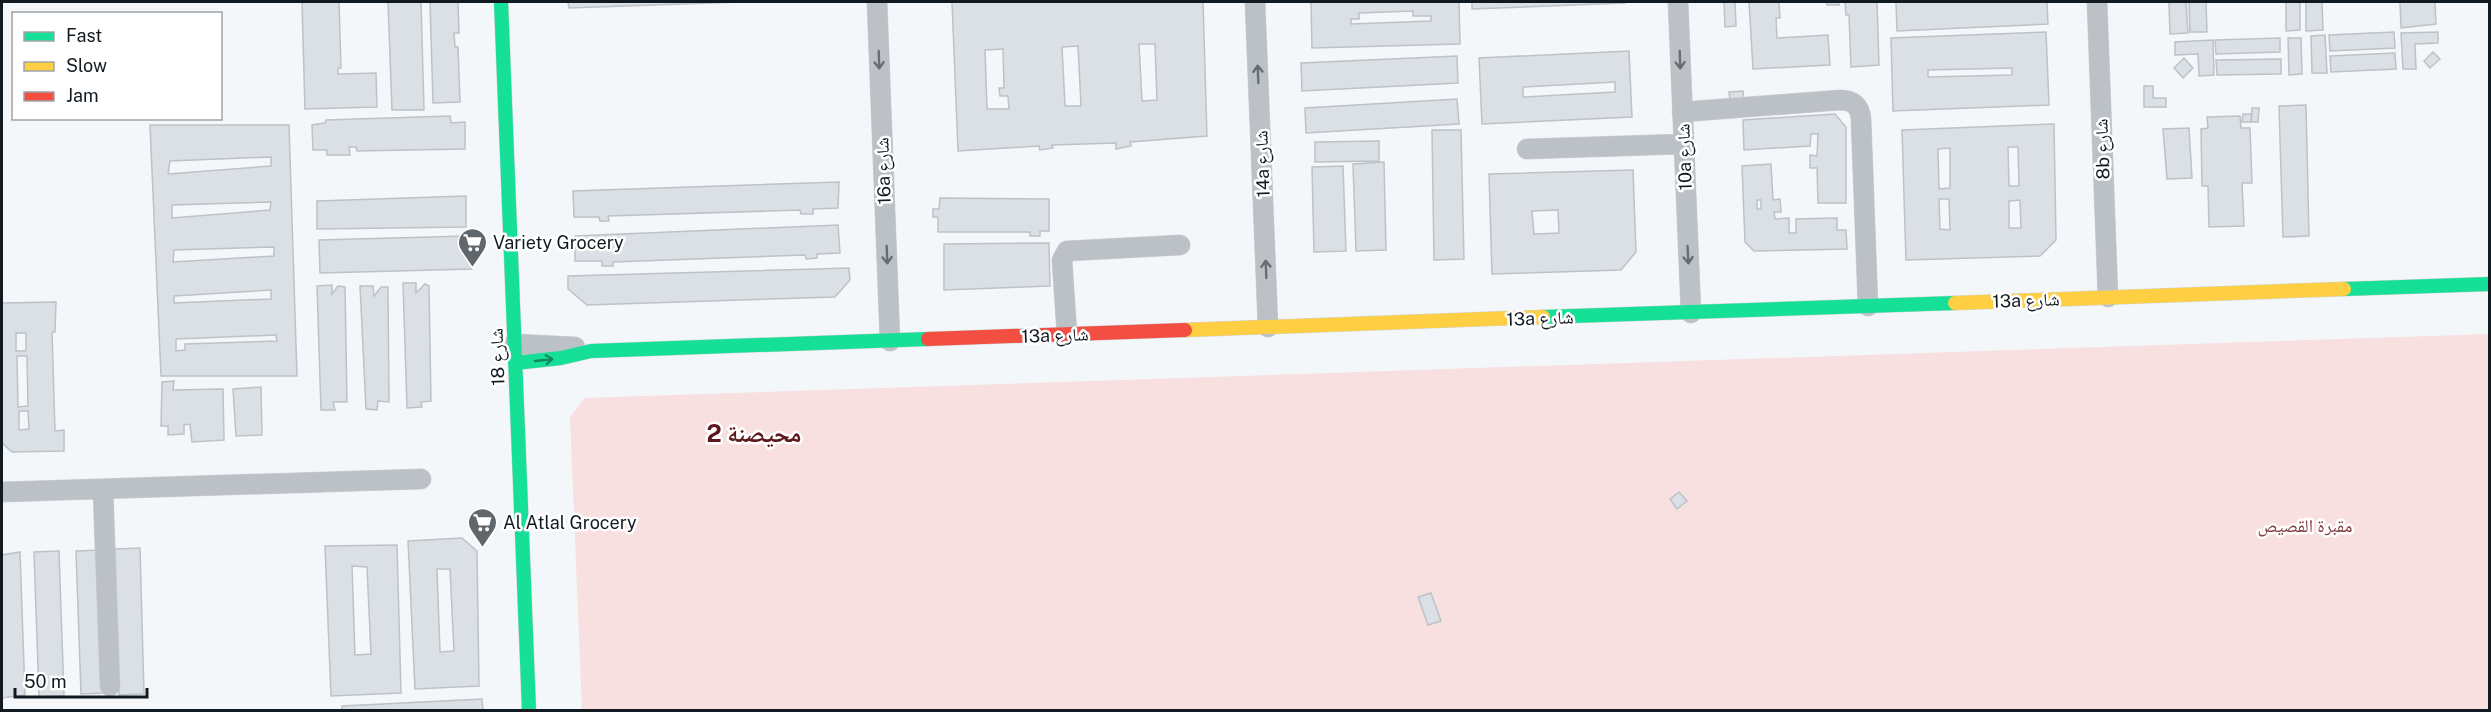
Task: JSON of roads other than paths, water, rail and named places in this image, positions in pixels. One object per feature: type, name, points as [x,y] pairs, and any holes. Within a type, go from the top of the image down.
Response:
[{"type":"street","name":"شارع 18","points":[[501,2],[529,711]]},
{"type":"street","name":"16a شارع","points":[[877,2],[890,340]]},
{"type":"street","name":"14a شارع","points":[[1255,2],[1269,327]]},
{"type":"street","name":"10a شارع","points":[[1678,2],[1691,313]]},
{"type":"street","name":"8b شارع","points":[[2097,2],[2108,297]]},
{"type":"street","points":[[1682,112],[1840,100],[1853,103],[1858,107],[1861,119],[1868,306]]},
{"type":"street","points":[[1527,149],[1683,144]]},
{"type":"street","points":[[1067,335],[1062,260],[1067,251],[1180,245]]},
{"type":"street","name":"13a شارع","points":[[515,353],[573,346],[591,351],[2490,284]]},
{"type":"street","points":[[2,492],[421,479]]},
{"type":"street","points":[[103,489],[110,686]]},
{"type":"place","name":"Variety Grocery","points":[[472,268]]},
{"type":"place","name":"Al Atlal Grocery","points":[[482,548]]},
{"type":"district","name":"محيصنة 2","points":[[754,433]]},
{"type":"park label","name":"مقبرة القصيص","points":[[2305,525]]}]
